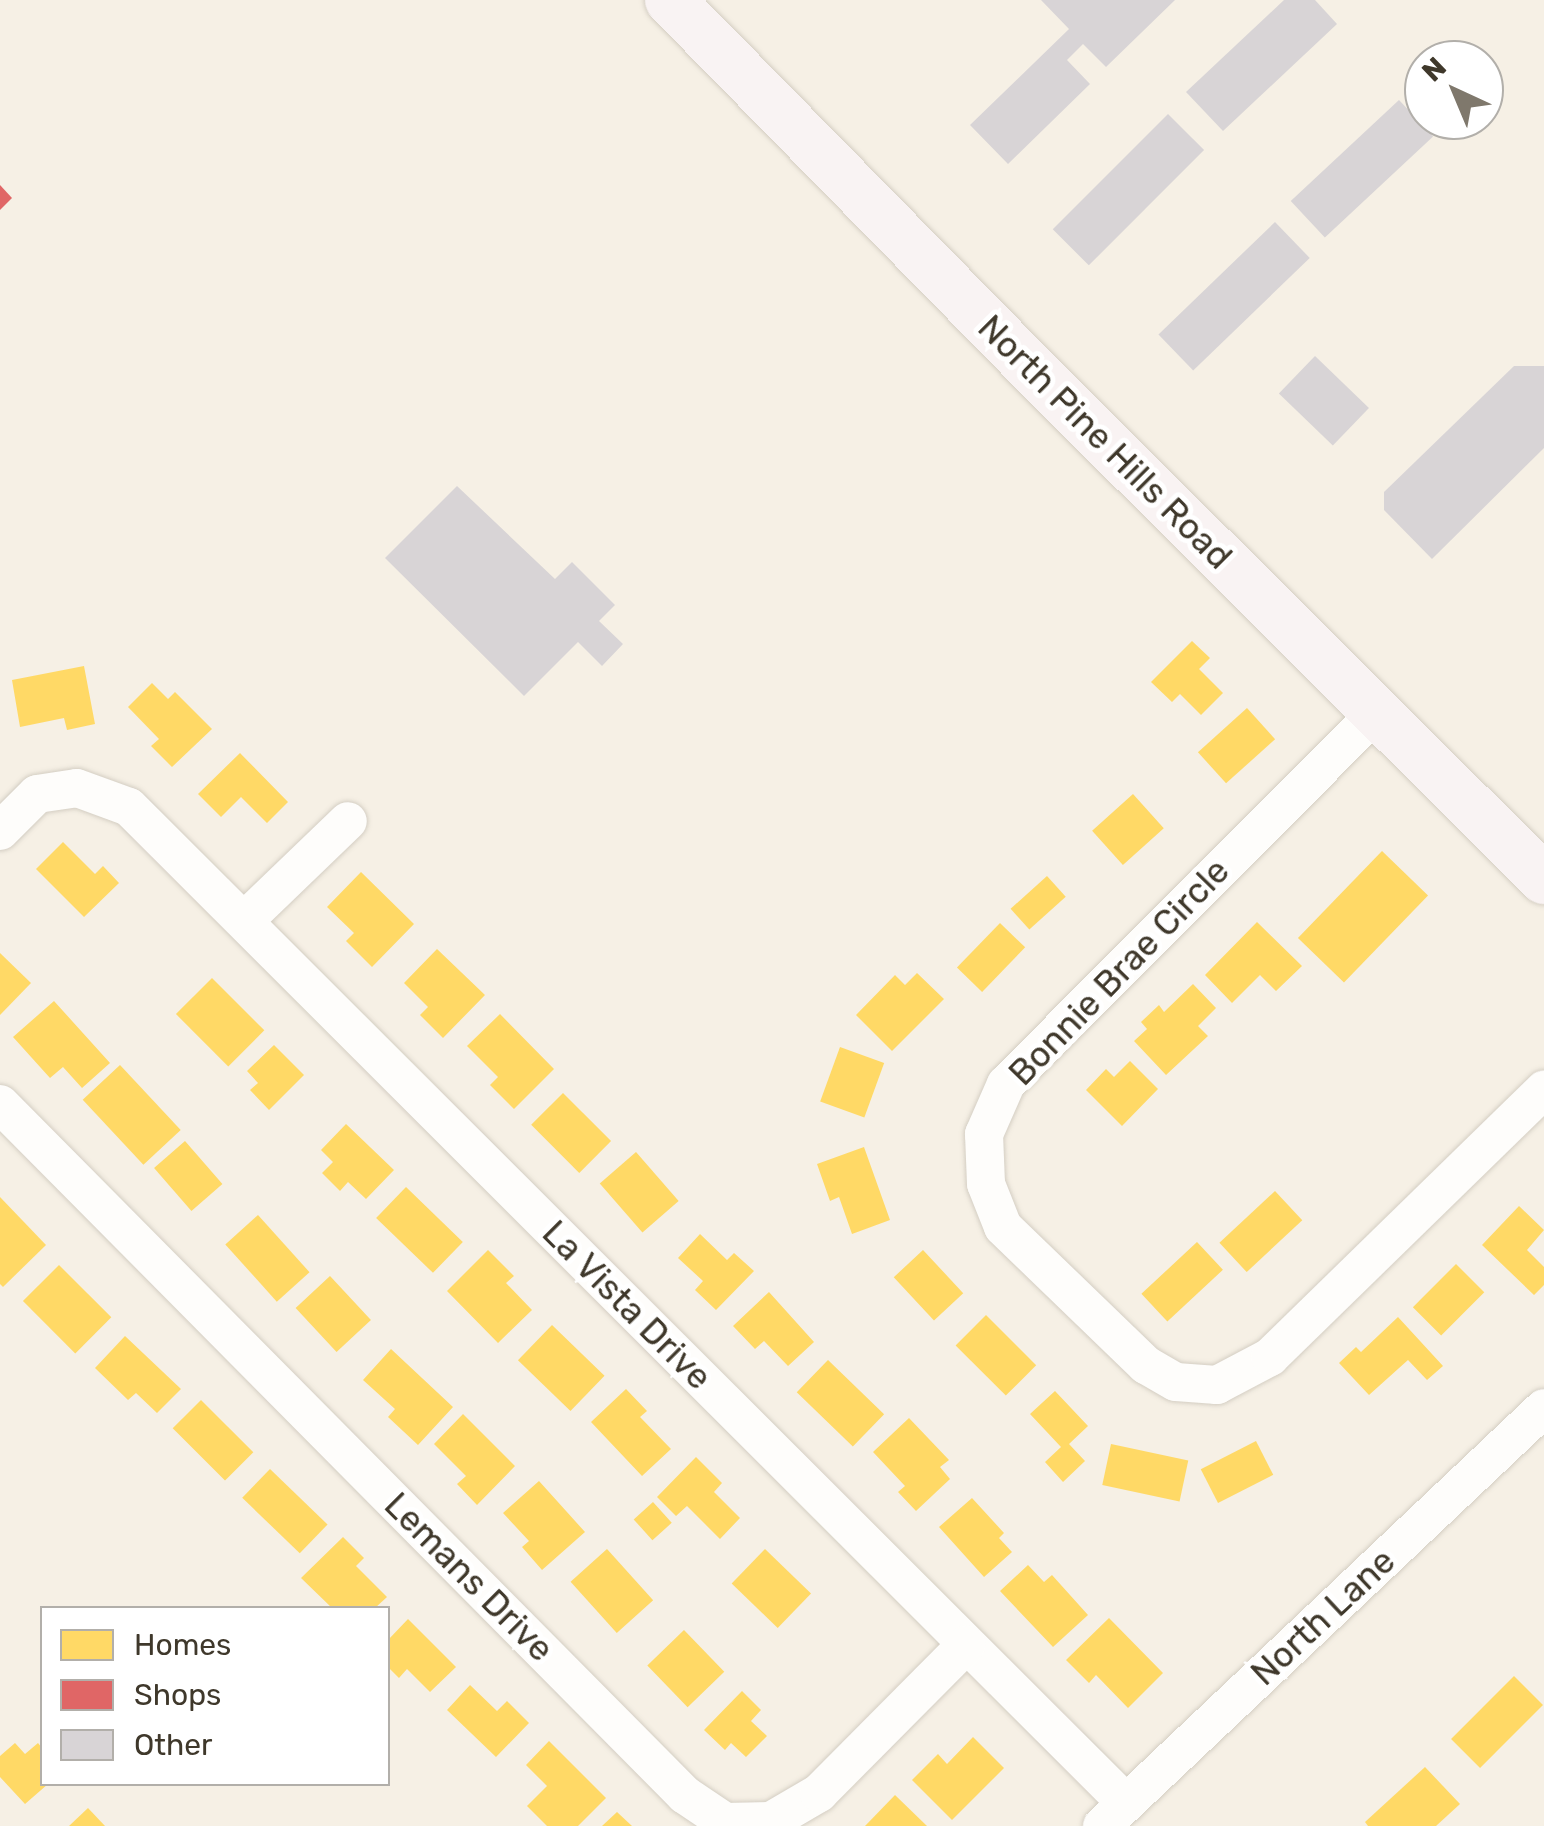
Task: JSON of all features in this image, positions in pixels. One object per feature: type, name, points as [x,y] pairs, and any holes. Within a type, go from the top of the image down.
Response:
[{"type":"main road","name":"North Pine Hills Road","points":[[670,0],[1040,378],[1544,880]]},
{"type":"street","name":"Bonnie Brae Circle","points":[[1376,712],[1006,1084],[984,1134],[986,1184],[1004,1227],[1146,1365],[1176,1382],[1216,1385],[1270,1357],[1544,1090]]},
{"type":"street","name":"La Vista Drive","points":[[0,832],[37,794],[77,788],[130,807],[966,1645],[1114,1814]]},
{"type":"street","points":[[244,922],[348,821]]},
{"type":"street","name":"Lemans Drive","points":[[0,1104],[685,1796],[725,1822],[770,1820],[818,1793],[966,1645]]},
{"type":"street","name":"North Lane","points":[[1114,1814],[1544,1408]]},
{"type":"building: Homes","points":[[1192,641],[1210,658],[1199,669],[1223,693],[1201,715],[1180,694],[1172,702],[1151,682]]},
{"type":"building: Homes","points":[[84,666],[95,724],[67,730],[64,718],[20,727],[12,680]]},
{"type":"building: Homes","points":[[152,683],[168,699],[175,692],[212,729],[172,767],[151,746],[159,739],[128,707]]},
{"type":"building: Homes","points":[[1247,708],[1275,739],[1226,783],[1198,752]]},
{"type":"building: Homes","points":[[240,753],[288,802],[267,823],[241,797],[221,817],[198,794]]},
{"type":"building: Homes","points":[[1133,794],[1164,828],[1123,865],[1092,831]]},
{"type":"building: Homes","points":[[63,842],[95,874],[103,866],[119,883],[84,917],[36,869]]},
{"type":"building: Homes","points":[[1382,851],[1428,895],[1344,982],[1298,938]]},
{"type":"building: Homes","points":[[361,872],[414,924],[372,967],[346,941],[354,933],[327,907]]},
{"type":"building: Homes","points":[[1047,876],[1066,897],[1029,930],[1011,909]]},
{"type":"building: Homes","points":[[1257,922],[1302,966],[1276,991],[1260,975],[1232,1003],[1205,975]]},
{"type":"building: Homes","points":[[1000,923],[1025,947],[982,992],[957,968]]},
{"type":"building: Homes","points":[[437,949],[485,995],[443,1038],[420,1015],[428,1007],[404,983]]},
{"type":"building: Homes","points":[[0,953],[31,983],[0,1015]]},
{"type":"building: Homes","points":[[917,973],[944,999],[892,1051],[856,1015],[895,975],[905,985]]},
{"type":"building: Homes","points":[[212,978],[264,1030],[228,1066],[176,1014]]},
{"type":"building: Homes","points":[[1193,984],[1216,1008],[1198,1026],[1208,1036],[1166,1075],[1134,1041],[1147,1029],[1141,1022],[1159,1005],[1164,1012]]},
{"type":"building: Homes","points":[[54,1001],[110,1063],[82,1088],[63,1067],[50,1078],[13,1037]]},
{"type":"building: Homes","points":[[500,1014],[554,1069],[514,1109],[490,1085],[498,1077],[467,1046]]},
{"type":"building: Homes","points":[[274,1045],[304,1075],[269,1110],[250,1090],[258,1083],[247,1071]]},
{"type":"building: Homes","points":[[840,1047],[884,1063],[864,1118],[820,1102]]},
{"type":"building: Homes","points":[[1130,1061],[1158,1089],[1122,1126],[1086,1090],[1106,1069],[1114,1077]]},
{"type":"building: Homes","points":[[120,1065],[181,1130],[143,1165],[83,1100]]},
{"type":"building: Homes","points":[[563,1093],[611,1141],[579,1173],[531,1125]]},
{"type":"building: Homes","points":[[346,1124],[394,1170],[366,1199],[348,1182],[340,1191],[322,1173],[333,1162],[321,1150]]},
{"type":"building: Homes","points":[[185,1141],[222,1184],[191,1211],[154,1168]]},
{"type":"building: Homes","points":[[864,1147],[890,1220],[852,1234],[839,1197],[830,1201],[817,1164]]},
{"type":"building: Homes","points":[[636,1152],[679,1201],[642,1233],[600,1183]]},
{"type":"building: Homes","points":[[406,1187],[463,1242],[433,1273],[376,1218]]},
{"type":"building: Homes","points":[[1275,1191],[1302,1220],[1247,1272],[1219,1243]]},
{"type":"building: Homes","points":[[0,1197],[46,1245],[3,1287],[0,1284]]},
{"type":"building: Homes","points":[[1519,1206],[1544,1230],[1527,1250],[1544,1267],[1544,1285],[1534,1295],[1482,1245]]},
{"type":"building: Homes","points":[[258,1215],[310,1272],[277,1302],[225,1244]]},
{"type":"building: Homes","points":[[700,1234],[727,1260],[734,1253],[754,1271],[716,1310],[695,1290],[703,1281],[678,1258]]},
{"type":"building: Homes","points":[[1197,1242],[1223,1270],[1167,1322],[1141,1294]]},
{"type":"building: Homes","points":[[488,1250],[514,1276],[506,1283],[532,1310],[498,1343],[447,1291]]},
{"type":"building: Homes","points":[[923,1250],[963,1293],[934,1320],[894,1277]]},
{"type":"building: Homes","points":[[1456,1264],[1484,1292],[1441,1335],[1413,1307]]},
{"type":"building: Homes","points":[[59,1265],[111,1317],[75,1353],[23,1301]]},
{"type":"building: Homes","points":[[330,1276],[371,1320],[337,1352],[296,1308]]},
{"type":"building: Homes","points":[[769,1292],[814,1342],[788,1366],[764,1341],[755,1349],[733,1326]]},
{"type":"building: Homes","points":[[986,1315],[1036,1365],[1006,1396],[956,1345]]},
{"type":"building: Homes","points":[[1398,1317],[1443,1366],[1427,1380],[1408,1360],[1369,1395],[1339,1363],[1356,1347],[1361,1352]]},
{"type":"building: Homes","points":[[552,1325],[605,1376],[570,1411],[518,1360]]},
{"type":"building: Homes","points":[[125,1336],[181,1389],[157,1413],[136,1393],[128,1400],[95,1368]]},
{"type":"building: Homes","points":[[391,1349],[453,1407],[418,1445],[388,1417],[395,1409],[363,1380]]},
{"type":"building: Homes","points":[[828,1360],[884,1414],[853,1447],[797,1392]]},
{"type":"building: Homes","points":[[626,1389],[647,1411],[640,1417],[671,1449],[642,1476],[591,1422]]},
{"type":"building: Homes","points":[[1055,1391],[1088,1426],[1069,1444],[1085,1461],[1063,1482],[1045,1462],[1061,1447],[1030,1414]]},
{"type":"building: Homes","points":[[201,1400],[253,1452],[225,1481],[173,1428]]},
{"type":"building: Homes","points":[[463,1414],[515,1466],[477,1505],[457,1484],[466,1476],[434,1444]]},
{"type":"building: Homes","points":[[909,1418],[949,1460],[940,1467],[950,1479],[916,1511],[898,1492],[905,1486],[873,1452]]},
{"type":"building: Homes","points":[[1256,1441],[1273,1475],[1218,1503],[1201,1469]]},
{"type":"building: Homes","points":[[1111,1444],[1188,1460],[1180,1502],[1102,1485]]},
{"type":"building: Homes","points":[[696,1457],[722,1483],[714,1492],[740,1518],[720,1539],[687,1506],[676,1516],[657,1497]]},
{"type":"building: Homes","points":[[270,1469],[328,1525],[300,1553],[242,1498]]},
{"type":"building: Homes","points":[[539,1481],[585,1532],[542,1570],[522,1547],[529,1541],[503,1513]]},
{"type":"building: Homes","points":[[972,1498],[1004,1533],[999,1538],[1012,1552],[984,1577],[939,1527]]},
{"type":"building: Homes","points":[[653,1502],[672,1523],[652,1540],[634,1519]]},
{"type":"building: Homes","points":[[343,1537],[364,1558],[356,1566],[387,1597],[377,1606],[330,1606],[301,1578]]},
{"type":"building: Homes","points":[[607,1549],[653,1600],[617,1633],[571,1582]]},
{"type":"building: Homes","points":[[765,1549],[811,1593],[778,1628],[732,1584]]},
{"type":"building: Homes","points":[[1028,1565],[1044,1582],[1052,1575],[1088,1615],[1053,1647],[1000,1591]]},
{"type":"building: Homes","points":[[1109,1618],[1163,1673],[1128,1708],[1096,1675],[1089,1683],[1066,1660]]},
{"type":"building: Homes","points":[[408,1619],[456,1667],[430,1692],[407,1669],[399,1678],[390,1669],[390,1638]]},
{"type":"building: Homes","points":[[684,1630],[724,1672],[688,1707],[647,1665]]},
{"type":"building: Homes","points":[[1514,1676],[1543,1705],[1480,1768],[1451,1739]]},
{"type":"building: Homes","points":[[470,1685],[497,1711],[507,1701],[529,1723],[496,1757],[447,1710]]},
{"type":"building: Homes","points":[[742,1691],[761,1710],[751,1721],[767,1736],[746,1757],[731,1743],[725,1750],[704,1730]]},
{"type":"building: Homes","points":[[973,1737],[1004,1768],[952,1820],[912,1780],[938,1754],[947,1764]]},
{"type":"building: Homes","points":[[549,1741],[606,1798],[578,1826],[547,1826],[527,1806],[547,1786],[526,1765]]},
{"type":"building: Homes","points":[[15,1743],[25,1754],[38,1743],[40,1786],[46,1786],[25,1804],[0,1777],[0,1756]]},
{"type":"building: Homes","points":[[1425,1767],[1460,1804],[1436,1826],[1368,1826],[1365,1822]]},
{"type":"building: Homes","points":[[895,1795],[927,1826],[865,1826]]},
{"type":"building: Homes","points":[[88,1808],[105,1826],[69,1826]]},
{"type":"building: Homes","points":[[617,1812],[632,1826],[602,1826]]},
{"type":"building: Shops","points":[[0,185],[12,198],[0,210]]},
{"type":"building: Other","points":[[1041,0],[1175,0],[1106,67],[1083,44],[1067,60],[1090,84],[1008,164],[970,125],[1069,29]]},
{"type":"building: Other","points":[[1284,0],[1315,0],[1337,24],[1223,131],[1186,92]]},
{"type":"building: Other","points":[[1399,100],[1404,105],[1404,140],[1429,140],[1325,238],[1291,201]]},
{"type":"building: Other","points":[[1168,114],[1204,150],[1089,265],[1053,229]]},
{"type":"building: Other","points":[[1275,222],[1310,258],[1193,371],[1158,335]]},
{"type":"building: Other","points":[[1315,356],[1369,408],[1333,446],[1279,393]]},
{"type":"building: Other","points":[[1514,366],[1544,366],[1544,448],[1432,559],[1384,510],[1384,492]]},
{"type":"building: Other","points":[[457,486],[555,579],[572,562],[615,605],[599,621],[623,644],[602,666],[578,642],[524,696],[385,558]]}]
